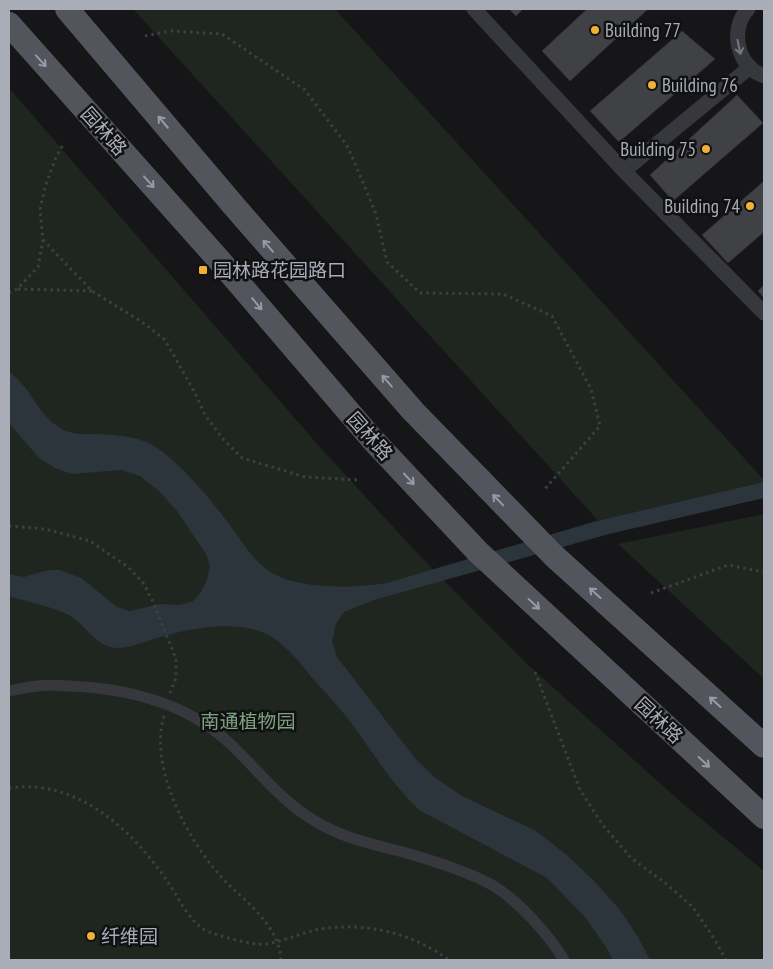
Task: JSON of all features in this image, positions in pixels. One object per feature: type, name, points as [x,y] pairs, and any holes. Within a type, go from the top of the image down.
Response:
[{"type":"main road","points":[[67,9],[234,206],[413,411],[552,555],[764,746]]},
{"type":"main road","name":"园林路","points":[[9,24],[219,260],[372,439],[478,552],[764,817]]},
{"type":"street","points":[[474,9],[624,171],[764,313]]},
{"type":"street","points":[[748,9],[738,26],[737,41],[741,55],[750,67],[764,76]]},
{"type":"street","points":[[624,171],[750,67]]},
{"type":"street","points":[[9,691],[40,685],[99,687],[145,696],[201,720],[226,740],[280,795],[314,821],[350,838],[405,853],[476,876],[494,886],[524,911],[555,944],[564,960]]},
{"type":"path","points":[[145,36],[171,31],[222,34],[305,90],[348,147],[376,214],[387,262],[420,293],[503,294],[552,316],[591,389],[600,426],[544,490]]},
{"type":"path","points":[[9,293],[17,289],[38,267],[43,240],[40,210],[56,158],[64,143]]},
{"type":"path","points":[[43,240],[92,291],[145,324],[165,340],[205,415],[223,439],[242,458],[305,477],[358,480]]},
{"type":"path","points":[[17,289],[92,291]]},
{"type":"path","points":[[9,526],[45,529],[90,541],[128,567],[144,584],[176,659],[176,678],[162,724],[162,754],[167,786],[179,811],[208,860],[227,883],[252,906],[270,928],[281,953],[281,960]]},
{"type":"path","points":[[650,593],[728,565],[764,572]]},
{"type":"path","points":[[535,672],[580,790],[602,824],[631,858],[664,882],[693,907],[716,940],[726,960]]},
{"type":"path","points":[[9,788],[43,788],[63,792],[86,802],[136,840],[167,880],[188,914],[203,929],[224,937],[264,945],[308,931],[328,928],[363,927],[397,933],[433,948],[449,960]]},
{"type":"green space","points":[[133,9],[335,9],[764,480],[764,494],[603,526]]},
{"type":"green space","name":"南通植物园","points":[[9,88],[318,445],[418,554],[527,664],[682,803],[764,871],[764,960],[9,960]]},
{"type":"green space","points":[[764,514],[764,679],[618,544]]},
{"type":"shaded area","points":[[9,371],[25,387],[38,406],[56,426],[78,434],[131,437],[163,452],[200,488],[260,564],[284,579],[313,585],[344,587],[387,583],[593,522],[764,482],[764,498],[609,534],[374,600],[344,612],[336,624],[332,641],[337,657],[414,757],[434,777],[462,796],[536,831],[568,856],[620,910],[638,937],[650,960],[613,960],[585,917],[547,878],[419,810],[391,778],[341,710],[296,658],[275,639],[263,632],[249,628],[217,626],[170,634],[131,646],[116,648],[101,643],[67,614],[9,596],[9,574],[24,577],[48,570],[60,570],[81,578],[117,607],[130,611],[160,604],[180,605],[193,601],[201,592],[207,580],[210,566],[206,554],[177,511],[159,491],[140,476],[121,470],[72,474],[55,468],[39,458],[9,423]]},
{"type":"building","points":[[509,9],[523,9],[516,16]]},
{"type":"building","name":"Building 77","points":[[587,9],[648,9],[570,81],[542,51]]},
{"type":"building","name":"Building 76","points":[[682,31],[715,59],[619,142],[590,111]]},
{"type":"building","name":"Building 75","points":[[737,95],[763,123],[673,201],[650,175]]},
{"type":"building","name":"Building 74","points":[[764,181],[764,232],[728,263],[702,235]]},
{"type":"building","points":[[764,285],[764,298],[758,291]]},
{"type":"place","name":"Building 77","points":[[595,30]]},
{"type":"place","name":"Building 76","points":[[652,85]]},
{"type":"place","name":"Building 75","points":[[706,149]]},
{"type":"place","name":"Building 74","points":[[750,206]]},
{"type":"place","name":"园林路花园路口","points":[[203,270]]},
{"type":"place","name":"纤维园","points":[[91,936]]}]
